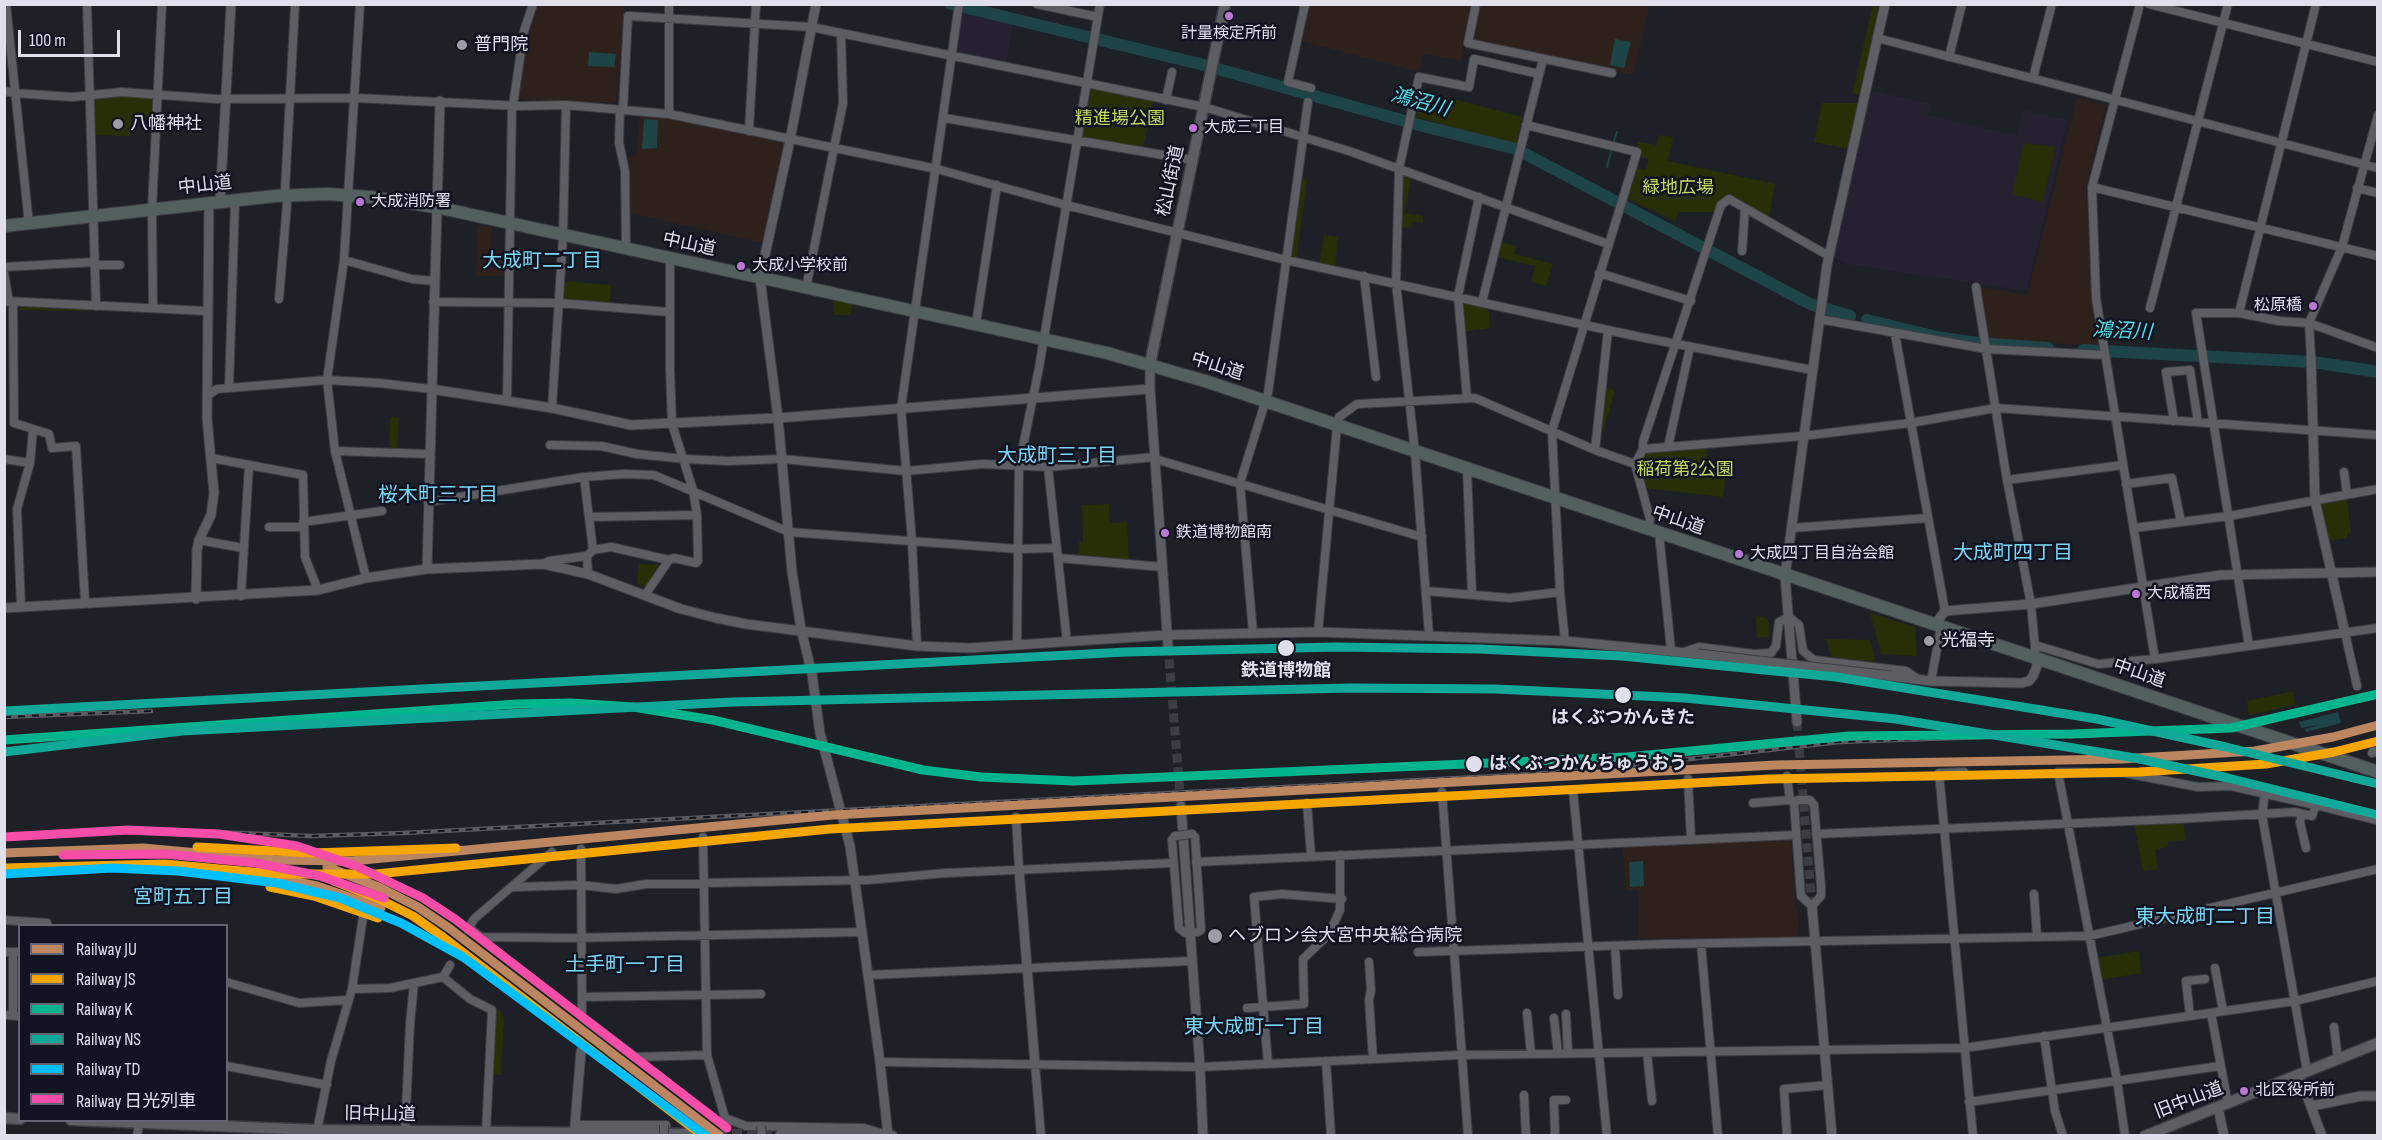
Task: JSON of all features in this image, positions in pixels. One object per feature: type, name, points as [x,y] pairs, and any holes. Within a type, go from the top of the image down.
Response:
[{"type":"highway","name":"中山道","points":[[4,226],[286,195],[348,195],[436,207],[1044,339],[1150,364],[1785,576],[1938,625],[2036,652],[2206,716],[2378,772]]},
{"type":"main road","name":"松山街道","points":[[1150,364],[1225,4]]},
{"type":"main road","name":"旧中山道","points":[[2145,1136],[2378,1043]]},
{"type":"main road","name":"旧中山道","points":[[117,1122],[258,1132],[687,1134]]},
{"type":"main road","points":[[781,1134],[889,1135]]},
{"type":"street","points":[[6,4],[29,224]]},
{"type":"street","points":[[87,4],[96,306]]},
{"type":"street","points":[[153,308],[152,209],[162,4]]},
{"type":"street","points":[[196,598],[196,558],[199,540],[214,504],[207,396],[207,311],[231,4]]},
{"type":"street","points":[[279,300],[295,4]]},
{"type":"street","points":[[360,4],[344,260],[327,380],[335,451],[366,579]]},
{"type":"street","points":[[507,400],[513,105],[524,31],[533,4]]},
{"type":"street","points":[[669,4],[669,114]]},
{"type":"street","points":[[748,131],[756,4]]},
{"type":"street","points":[[703,837],[707,1055],[725,1118],[740,1125],[864,1128],[889,1135],[855,880],[842,810],[820,733],[812,674],[801,629],[792,572],[783,459],[760,278],[816,4]]},
{"type":"street","points":[[1037,4],[1098,17]]},
{"type":"street","points":[[1017,645],[1019,466],[1044,339],[1100,4]]},
{"type":"street","points":[[1476,4],[1468,43],[1612,73]]},
{"type":"street","points":[[1797,722],[1785,576],[1829,256],[1885,4]]},
{"type":"street","points":[[1949,57],[1962,4]]},
{"type":"street","points":[[2033,78],[2052,4]]},
{"type":"street","points":[[2140,4],[2092,187],[2096,298],[2155,659]]},
{"type":"street","points":[[2149,4],[2378,62]]},
{"type":"street","points":[[2150,308],[2228,4]]},
{"type":"street","points":[[2239,314],[2308,45],[2316,4]]},
{"type":"street","points":[[1304,5],[1288,82],[1311,88]]},
{"type":"street","points":[[917,646],[912,541],[901,408],[959,8]]},
{"type":"street","points":[[626,249],[625,171],[619,143],[628,16],[811,27],[1204,107],[1399,168],[1608,244]]},
{"type":"street","points":[[806,288],[843,103],[841,33]]},
{"type":"street","points":[[1877,38],[2378,168]]},
{"type":"street","points":[[1429,635],[1415,452],[1396,284],[1399,168],[1419,77],[1469,87],[1474,59],[1539,74]]},
{"type":"street","points":[[1482,302],[1543,59]]},
{"type":"street","points":[[1166,100],[1172,72]]},
{"type":"street","points":[[4,91],[72,97],[122,92],[225,99],[290,97],[440,100],[513,105],[566,105],[669,114],[937,169],[1066,205],[1286,260],[1583,325],[1812,370]]},
{"type":"street","points":[[427,569],[440,100]]},
{"type":"street","points":[[1253,633],[1240,483],[1266,402],[1308,102]]},
{"type":"street","points":[[552,408],[563,236],[566,105]]},
{"type":"street","points":[[2357,686],[2315,500],[2309,323],[2342,247],[2378,115]]},
{"type":"street","points":[[944,118],[1193,160]]},
{"type":"street","points":[[1526,125],[1637,152],[1552,431],[1560,592],[1565,641]]},
{"type":"street","points":[[976,324],[997,185]]},
{"type":"street","points":[[2092,187],[2378,256]]},
{"type":"street","points":[[2357,189],[2378,193]]},
{"type":"street","points":[[1467,398],[1458,296],[1479,197]]},
{"type":"street","points":[[1671,650],[1653,531],[1635,465],[1643,449],[1721,205],[1729,199],[1829,256]]},
{"type":"street","points":[[229,388],[235,201]]},
{"type":"street","points":[[1742,251],[1745,208]]},
{"type":"street","points":[[543,564],[611,547],[669,560],[674,558],[696,563],[698,561],[697,515],[693,490],[672,424],[670,259]]},
{"type":"street","points":[[344,260],[412,279],[434,281]]},
{"type":"street","points":[[4,267],[120,265]]},
{"type":"street","points":[[4,273],[9,302],[9,419],[14,423],[49,434],[52,448],[76,446],[85,602]]},
{"type":"street","points":[[1599,273],[1691,301]]},
{"type":"street","points":[[1364,276],[1376,377]]},
{"type":"street","points":[[4,608],[318,591],[366,579],[427,569],[543,564],[588,574],[681,609],[716,618],[746,624],[801,629],[917,646],[970,648],[1167,635],[1253,633],[1429,635],[1565,641],[1671,650],[1931,681],[2025,682],[2031,679],[2035,672],[2036,652],[2031,604],[2007,480],[1976,287]]},
{"type":"street","points":[[9,302],[207,311]]},
{"type":"street","points":[[433,302],[559,303],[669,312]]},
{"type":"street","points":[[1820,312],[1895,334],[1986,345],[2105,352]]},
{"type":"street","points":[[2249,646],[2196,313],[2239,314],[2279,321],[2309,323],[2345,334],[2378,348]]},
{"type":"street","points":[[1595,450],[1608,330]]},
{"type":"street","points":[[1895,334],[1945,611],[1938,625],[1931,681]]},
{"type":"street","points":[[1668,447],[1690,347]]},
{"type":"street","points":[[1150,364],[1168,646]]},
{"type":"street","points":[[2174,421],[2166,372],[2190,370],[2198,422]]},
{"type":"street","points":[[207,396],[217,389],[327,380],[379,382],[507,400],[631,426],[778,418],[1150,389]]},
{"type":"street","points":[[1318,632],[1337,426],[1339,417],[1357,404],[1475,398],[1635,465]]},
{"type":"street","points":[[1643,449],[1803,436],[1910,423],[1996,408],[2378,435]]},
{"type":"street","points":[[21,607],[17,509],[30,463],[33,430]]},
{"type":"street","points":[[550,445],[601,446],[637,454],[685,459],[728,461],[783,459],[906,471],[983,464],[1048,467],[1155,458],[1422,537]]},
{"type":"street","points":[[335,451],[430,454]]},
{"type":"street","points":[[211,458],[303,475],[305,557],[318,591]]},
{"type":"street","points":[[4,459],[30,463]]},
{"type":"street","points":[[241,596],[249,465]]},
{"type":"street","points":[[2007,480],[2123,465]]},
{"type":"street","points":[[1048,467],[1067,642]]},
{"type":"street","points":[[1467,469],[1472,595]]},
{"type":"street","points":[[2344,472],[2347,494]]},
{"type":"street","points":[[428,502],[584,477],[624,474],[654,475],[789,532],[1018,549],[1057,548]]},
{"type":"street","points":[[584,477],[589,517],[588,574]]},
{"type":"street","points":[[2126,484],[2172,477],[2181,522]]},
{"type":"street","points":[[2134,528],[2229,516],[2378,489]]},
{"type":"street","points":[[269,527],[382,511]]},
{"type":"street","points":[[589,517],[697,515]]},
{"type":"street","points":[[1791,528],[1838,522],[1928,518]]},
{"type":"street","points":[[199,540],[243,548]]},
{"type":"street","points":[[564,567],[570,558]]},
{"type":"street","points":[[1058,558],[1163,567]]},
{"type":"street","points":[[645,596],[669,560]]},
{"type":"street","points":[[1945,611],[2031,604],[2221,575],[2378,572]]},
{"type":"street","points":[[1426,591],[1510,598],[1560,592]]},
{"type":"street","points":[[1684,652],[1699,647],[1754,654],[1771,653],[1776,646],[1779,622],[1789,617]]},
{"type":"street","points":[[1789,617],[1799,625],[1803,651],[1814,660],[1906,671],[1918,679]]},
{"type":"street","points":[[2036,652],[2098,664],[2155,659],[2378,628]]},
{"type":"street","points":[[1964,772],[1939,773],[1973,1136]]},
{"type":"street","points":[[2126,1136],[2058,772],[2125,773],[2198,787],[2231,786],[2265,792],[2378,820]]},
{"type":"street","points":[[1787,776],[1796,835],[1801,896],[1812,906],[1832,1136]]},
{"type":"street","points":[[1688,778],[1691,839]]},
{"type":"street","points":[[1573,791],[1606,1136]]},
{"type":"street","points":[[1442,792],[1468,1136]]},
{"type":"street","points":[[2265,792],[2262,814],[2295,1001],[2303,1073],[2322,1136]]},
{"type":"street","points":[[1753,803],[1813,801],[1821,896],[1812,906]]},
{"type":"street","points":[[1307,803],[1311,856]]},
{"type":"street","points":[[1816,834],[2294,812],[2312,816],[2316,804]]},
{"type":"street","points":[[1181,806],[1203,1136]]},
{"type":"street","points":[[2302,814],[2300,822],[2306,848]]},
{"type":"street","points":[[1016,817],[1026,968],[1041,1136]]},
{"type":"street","points":[[1192,834],[1195,837],[1196,862],[1201,930],[1185,933],[1179,928],[1172,840],[1175,836],[1192,834]]},
{"type":"street","points":[[1196,862],[1796,835]]},
{"type":"street","points":[[581,849],[582,1017],[635,1057],[707,1055]]},
{"type":"street","points":[[552,852],[474,919],[468,929],[482,937],[648,939],[705,935],[861,932]]},
{"type":"street","points":[[1247,1008],[1304,1004],[1303,959],[1329,934],[1340,910],[1340,855]]},
{"type":"street","points":[[514,887],[581,885],[616,889],[646,884],[855,880],[1019,869],[1174,863]]},
{"type":"street","points":[[1418,952],[2089,936],[2378,869]]},
{"type":"street","points":[[1268,1064],[1254,897],[1282,894],[1341,899]]},
{"type":"street","points":[[2034,894],[2037,937]]},
{"type":"street","points":[[316,1133],[352,989],[363,916]]},
{"type":"street","points":[[4,920],[47,924]]},
{"type":"street","points":[[1701,944],[1718,1136]]},
{"type":"street","points":[[1615,946],[1618,995]]},
{"type":"street","points":[[12,952],[12,1015]]},
{"type":"street","points":[[868,975],[1192,961]]},
{"type":"street","points":[[1369,962],[1373,1059]]},
{"type":"street","points":[[352,989],[390,988],[443,976],[450,965]]},
{"type":"street","points":[[2215,968],[2223,1011]]},
{"type":"street","points":[[443,976],[470,999],[492,1010],[486,1133]]},
{"type":"street","points":[[2190,1016],[2186,981],[2205,979]]},
{"type":"street","points":[[880,1062],[1200,1067],[1461,1055],[1964,1048],[2295,1001],[2378,981]]},
{"type":"street","points":[[228,983],[299,1003],[348,1000]]},
{"type":"street","points":[[405,1132],[414,983]]},
{"type":"street","points":[[582,997],[761,994]]},
{"type":"street","points":[[1527,1013],[1531,1054]]},
{"type":"street","points":[[2211,1013],[2220,1066],[2224,1136]]},
{"type":"street","points":[[1566,1014],[1568,1053]]},
{"type":"street","points":[[1554,1018],[1558,1054]]},
{"type":"street","points":[[2334,1027],[2338,1059]]},
{"type":"street","points":[[2044,1036],[2055,1111],[2063,1136]]},
{"type":"street","points":[[581,1051],[574,1132],[665,1125],[664,1136]]},
{"type":"street","points":[[1647,1053],[1652,1101]]},
{"type":"street","points":[[1326,1061],[1331,1136]]},
{"type":"street","points":[[228,1066],[327,1085]]},
{"type":"street","points":[[1969,1102],[2220,1066]]},
{"type":"street","points":[[1787,1136],[1784,1089],[1828,1085]]},
{"type":"street","points":[[1524,1095],[1526,1136]]},
{"type":"street","points":[[2312,1106],[2361,1096],[2378,1096]]},
{"type":"street","points":[[1555,1136],[1554,1100],[1566,1100]]},
{"type":"street","points":[[137,1136],[139,1123]]},
{"type":"street","points":[[761,1126],[762,1136]]},
{"type":"shaded area","points":[[535,5],[625,5],[616,103],[518,99],[528,33]]},
{"type":"shaded area","points":[[1309,5],[1473,5],[1462,61],[1423,54],[1419,72],[1301,41]]},
{"type":"shaded area","points":[[1481,5],[1650,5],[1633,75],[1473,39]]},
{"type":"shaded area","points":[[961,13],[1013,25],[1006,65],[956,54]]},
{"type":"shaded area","points":[[1615,39],[1631,42],[1624,68],[1610,65]]},
{"type":"shaded area","points":[[589,52],[616,54],[614,67],[588,66]]},
{"type":"shaded area","points":[[1869,90],[1930,104],[1928,115],[2017,136],[2024,110],[2067,120],[2027,291],[1847,264],[1834,257]]},
{"type":"shaded area","points":[[2077,97],[2106,105],[2086,187],[2098,345],[1987,341],[1980,287],[2027,295]]},
{"type":"shaded area","points":[[640,112],[787,143],[763,243],[630,213],[627,157],[637,154]]},
{"type":"shaded area","points":[[644,119],[658,120],[657,148],[642,149]]},
{"type":"shaded area","points":[[477,225],[492,228],[491,251],[506,251],[507,276],[476,276]]},
{"type":"shaded area","points":[[2338,712],[2341,723],[2306,732],[2305,729],[2319,725],[2301,728],[2299,722]]},
{"type":"shaded area","points":[[1791,838],[1795,905],[1799,917],[1798,937],[1638,939],[1639,890],[1626,890],[1622,844]]},
{"type":"shaded area","points":[[1643,861],[1644,886],[1630,887],[1629,862]]},
{"type":"green space","points":[[1873,5],[1882,5],[1861,94],[1852,94]]},
{"type":"green space","name":"精進場公園","points":[[1087,85],[1154,98],[1142,152],[1078,140]]},
{"type":"green space","points":[[1423,91],[1522,117],[1516,145],[1416,117]]},
{"type":"green space","points":[[123,94],[154,98],[153,119],[132,118],[131,136],[94,135],[92,97]]},
{"type":"green space","points":[[1822,103],[1859,103],[1849,149],[1814,142]]},
{"type":"green space","name":"緑地広場","points":[[1659,135],[1673,137],[1668,161],[1775,184],[1769,217],[1729,196],[1716,212],[1678,212],[1675,221],[1626,198],[1635,168],[1646,170],[1649,159],[1639,156],[1636,150],[1638,142],[1657,145]]},
{"type":"green space","points":[[2024,143],[2055,147],[2043,202],[2012,194]]},
{"type":"green space","points":[[1400,169],[1426,182],[1411,179],[1405,213],[1423,216],[1423,222],[1413,222],[1411,228],[1400,227]]},
{"type":"green space","points":[[1297,178],[1307,180],[1296,261],[1287,259]]},
{"type":"green space","points":[[1324,235],[1338,237],[1335,267],[1319,265]]},
{"type":"green space","points":[[1500,242],[1516,246],[1514,254],[1553,264],[1546,286],[1531,282],[1535,266],[1496,257]]},
{"type":"green space","points":[[564,281],[611,285],[610,303],[563,300]]},
{"type":"green space","points":[[832,294],[854,299],[850,315],[834,315]]},
{"type":"green space","points":[[1461,300],[1488,306],[1490,328],[1464,332]]},
{"type":"green space","points":[[20,304],[86,306],[86,311],[20,310]]},
{"type":"green space","points":[[1604,387],[1615,390],[1603,432],[1599,431]]},
{"type":"green space","points":[[390,417],[399,418],[397,453],[389,452]]},
{"type":"green space","name":"稲荷第2公園","points":[[1706,446],[1708,474],[1726,477],[1723,497],[1644,488],[1637,465],[1643,451]]},
{"type":"green space","points":[[2347,499],[2351,533],[2347,533],[2347,538],[2328,541],[2321,503]]},
{"type":"green space","points":[[1109,504],[1110,523],[1127,522],[1129,563],[1078,557],[1079,542],[1083,542],[1082,505]]},
{"type":"green space","points":[[639,564],[660,565],[646,587],[637,584]]},
{"type":"green space","points":[[1870,613],[1915,627],[1917,656],[1881,654]]},
{"type":"green space","points":[[1756,616],[1768,619],[1770,637],[1757,638]]},
{"type":"green space","points":[[1826,639],[1870,640],[1876,664],[1831,657]]},
{"type":"green space","points":[[2293,691],[2295,705],[2249,715],[2247,701]]},
{"type":"green space","points":[[2183,821],[2186,840],[2168,842],[2168,847],[2155,850],[2158,869],[2143,871],[2134,823]]},
{"type":"green space","points":[[2139,951],[2141,973],[2100,980],[2096,958]]},
{"type":"green space","points":[[493,1010],[501,1011],[504,1019],[501,1075],[490,1075]]},
{"type":"waterway","name":"鴻沼川","points":[[951,4],[1200,64],[1419,125],[1516,149],[1810,304],[1850,316]]},
{"type":"waterway","points":[[1614,141],[1617,132]]},
{"type":"waterway","points":[[1607,167],[1611,152]]},
{"type":"waterway","name":"鴻沼川","points":[[1867,320],[1936,337],[1977,343],[2048,348]]},
{"type":"waterway","name":"鴻沼川","points":[[2083,350],[2314,362],[2378,372]]},
{"type":"tunnel","points":[[1168,646],[1181,806]]},
{"type":"tunnel","points":[[1797,722],[1812,906]]},
{"type":"tunnel","points":[[687,1134],[781,1134]]},
{"type":"railway","points":[[4,717],[151,711]]},
{"type":"railway","points":[[4,838],[164,830],[312,836],[403,833],[1535,774],[1839,742],[2072,734]]},
{"type":"rail line","name":"NS","points":[[4,711],[1126,652],[1336,647],[1480,649],[1622,656],[1836,677],[2097,719],[2378,784]]},
{"type":"rail line","name":"NS","points":[[4,752],[182,731],[733,702],[1351,688],[1496,689],[1685,698],[1896,719],[2135,758],[2378,815]]},
{"type":"rail line","name":"K","points":[[4,740],[517,704],[571,703],[633,707],[713,720],[923,770],[981,777],[1074,781],[1627,757],[1849,736],[2072,734],[2231,728],[2378,694]]},
{"type":"rail line","name":"JU","points":[[4,853],[143,848],[276,860],[352,861],[833,815],[1776,765],[2121,759],[2255,751],[2333,737],[2378,725]]},
{"type":"rail line","name":"JS","points":[[4,868],[165,864],[274,874],[376,874],[830,829],[1770,779],[2139,772],[2266,764],[2334,752],[2378,741]]},
{"type":"rail line","name":"日光列車","points":[[4,837],[128,830],[219,834],[297,846],[356,866],[423,898],[455,919],[727,1128]]},
{"type":"rail line","name":"JS","points":[[197,847],[313,853],[456,848]]},
{"type":"rail line","name":"日光列車","points":[[63,855],[165,854],[256,863],[320,876],[384,898]]},
{"type":"rail line","name":"JU","points":[[327,867],[381,888],[418,907],[449,928],[720,1136]]},
{"type":"rail line","name":"TD","points":[[4,874],[112,868],[178,871],[277,883],[340,898],[401,923],[463,957],[706,1136]]},
{"type":"rail line","name":"JU","points":[[257,874],[317,886],[381,908]]},
{"type":"rail line","name":"JS","points":[[334,881],[377,898],[413,916],[703,1136]]},
{"type":"rail line","name":"JS","points":[[270,887],[314,896],[378,918]]},
{"type":"place","name":"計量検定所前","points":[[1229,16]]},
{"type":"place","name":"普門院","points":[[462,45]]},
{"type":"place","name":"八幡神社","points":[[118,124]]},
{"type":"place","name":"大成三丁目","points":[[1193,128]]},
{"type":"place","name":"大成消防署","points":[[360,202]]},
{"type":"place","name":"大成小学校前","points":[[741,266]]},
{"type":"place","name":"松原橋","points":[[2313,306]]},
{"type":"place","name":"鉄道博物館南","points":[[1165,533]]},
{"type":"place","name":"大成四丁目自治会館","points":[[1739,554]]},
{"type":"place","name":"大成橋西","points":[[2136,594]]},
{"type":"place","name":"光福寺","points":[[1929,641]]},
{"type":"place","name":"鉄道博物館","points":[[1286,648]]},
{"type":"place","name":"はくぶつかんきた","points":[[1623,695]]},
{"type":"place","name":"はくぶつかんちゅうおう","points":[[1474,764]]},
{"type":"place","name":"ヘブロン会大宮中央総合病院","points":[[1215,936]]},
{"type":"place","name":"北区役所前","points":[[2244,1091]]},
{"type":"district","name":"大成町二丁目","points":[[542,262]]},
{"type":"district","name":"大成町三丁目","points":[[1057,457]]},
{"type":"district","name":"桜木町三丁目","points":[[438,496]]},
{"type":"district","name":"大成町四丁目","points":[[2013,554]]},
{"type":"district","name":"宮町五丁目","points":[[183,898]]},
{"type":"district","name":"東大成町二丁目","points":[[2205,918]]},
{"type":"district","name":"土手町一丁目","points":[[625,966]]},
{"type":"district","name":"東大成町一丁目","points":[[1254,1028]]}]
